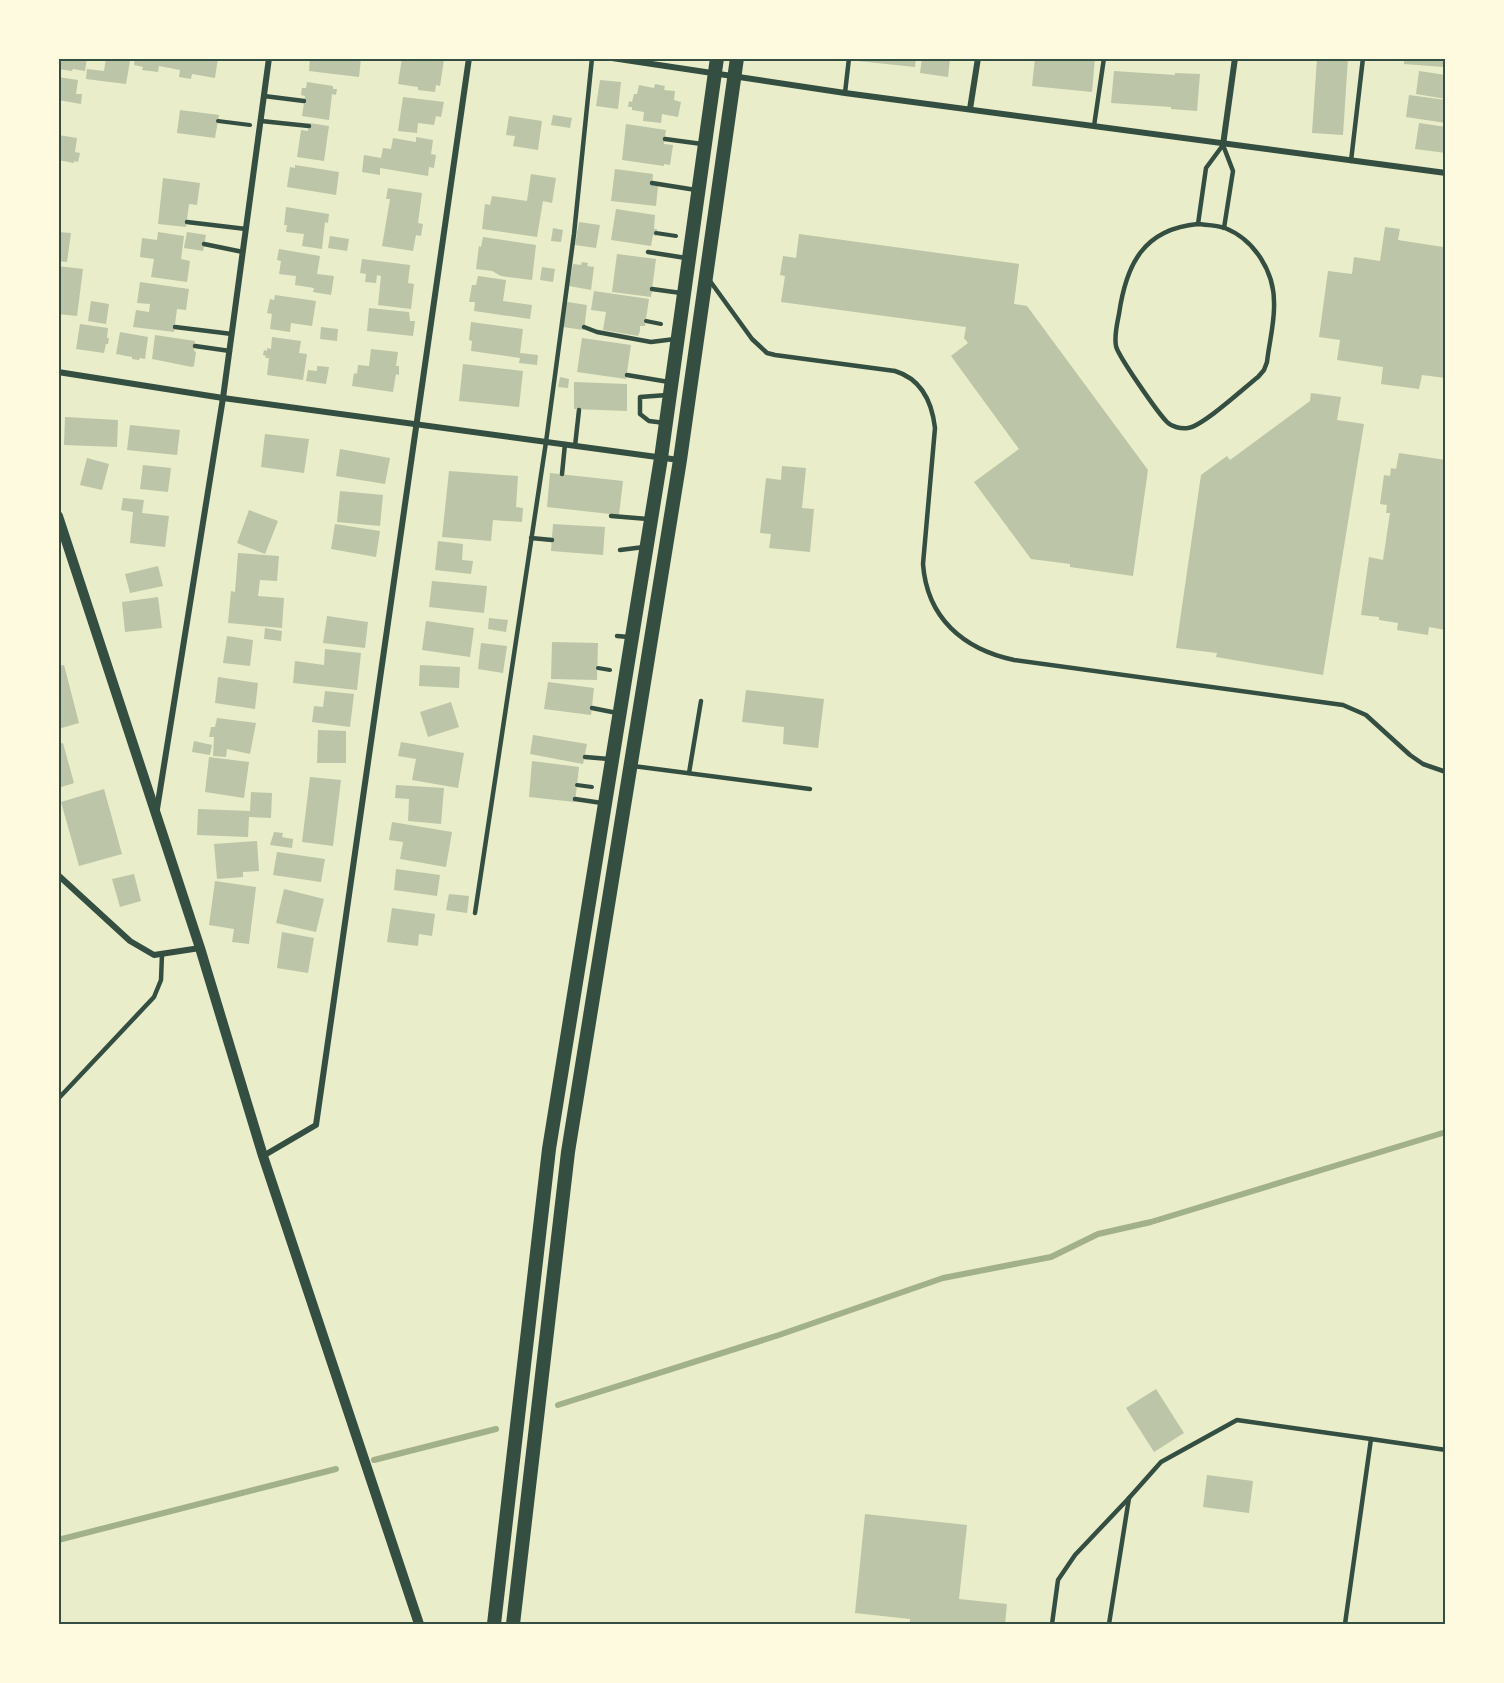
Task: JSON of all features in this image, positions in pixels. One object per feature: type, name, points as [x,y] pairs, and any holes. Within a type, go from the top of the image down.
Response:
[{"type":"main road","points":[[494,1624],[549,1149],[661,458],[717,58]]},
{"type":"main road","points":[[513,1624],[568,1152],[680,460],[737,58]]},
{"type":"street","points":[[156,814],[223,398],[269,58]]},
{"type":"street","points":[[263,1156],[316,1125],[469,58]]},
{"type":"street","points":[[612,58],[844,93],[1446,173]]},
{"type":"street","points":[[970,109],[978,58]]},
{"type":"street","points":[[1223,145],[1235,58]]},
{"type":"street","points":[[58,372],[223,398],[680,460]]},
{"type":"street","points":[[58,516],[200,948],[263,1156],[419,1624]]},
{"type":"street","points":[[58,875],[130,941],[154,955],[200,948]]},
{"type":"lane","points":[[475,913],[546,442],[574,234],[592,58]]},
{"type":"lane","points":[[844,93],[849,58]]},
{"type":"lane","points":[[1094,126],[1104,58]]},
{"type":"lane","points":[[1351,161],[1363,58]]},
{"type":"lane","points":[[264,96],[304,101]]},
{"type":"lane","points":[[260,123],[309,126]]},
{"type":"lane","points":[[665,139],[705,144]]},
{"type":"lane","points":[[1198,224],[1206,168],[1223,145]]},
{"type":"lane","points":[[1223,145],[1233,171],[1224,228]]},
{"type":"lane","points":[[652,183],[699,190]]},
{"type":"lane","points":[[187,222],[246,229]]},
{"type":"lane","points":[[1198,224],[1224,228],[1240,236],[1255,250],[1271,278],[1274,310],[1267,362],[1258,377],[1204,420],[1190,428],[1182,428],[1168,423],[1119,356],[1115,340],[1124,284],[1134,261],[1161,235],[1184,225],[1198,224]]},
{"type":"lane","points":[[204,244],[243,252]]},
{"type":"lane","points":[[648,252],[689,258]]},
{"type":"lane","points":[[706,276],[752,339],[766,353],[895,371],[911,378],[919,386],[934,416],[935,428],[923,564],[924,577],[927,592],[940,616],[970,643],[985,651],[1014,660],[1344,705],[1366,715],[1423,764],[1446,772]]},
{"type":"lane","points":[[652,289],[684,294]]},
{"type":"lane","points":[[175,327],[232,334]]},
{"type":"lane","points":[[584,327],[597,332],[651,342],[678,338]]},
{"type":"lane","points":[[195,346],[230,351]]},
{"type":"lane","points":[[627,375],[671,388]]},
{"type":"lane","points":[[666,423],[649,421],[640,414],[640,397],[671,388]]},
{"type":"lane","points":[[575,446],[579,410]]},
{"type":"lane","points":[[562,474],[565,444]]},
{"type":"lane","points":[[611,516],[651,519]]},
{"type":"lane","points":[[531,537],[552,540]]},
{"type":"lane","points":[[620,550],[647,546]]},
{"type":"lane","points":[[616,636],[632,637]]},
{"type":"lane","points":[[689,773],[701,701]]},
{"type":"lane","points":[[592,708],[619,713]]},
{"type":"lane","points":[[585,757],[612,760]]},
{"type":"lane","points":[[631,766],[810,789]]},
{"type":"lane","points":[[575,799],[605,803]]},
{"type":"lane","points":[[58,1099],[154,997],[161,980],[162,954]]},
{"type":"lane","points":[[1052,1624],[1058,1580],[1075,1555],[1161,1462],[1237,1420],[1446,1450]]},
{"type":"lane","points":[[1345,1624],[1371,1439]]},
{"type":"lane","points":[[1109,1624],[1129,1498]]},
{"type":"path","points":[[218,121],[260,123]]},
{"type":"path","points":[[646,321],[661,324]]},
{"type":"path","points":[[577,785],[595,788]]},
{"type":"building","points":[[58,58],[87,58],[85,71],[58,69]]},
{"type":"building","points":[[106,58],[122,58],[122,60],[130,61],[126,84],[86,79],[87,69],[104,71]]},
{"type":"building","points":[[135,58],[218,58],[215,78],[192,74],[191,79],[179,77],[180,70],[159,66],[158,72],[142,70],[143,67],[134,65]]},
{"type":"building","points":[[310,58],[361,58],[359,77],[309,71]]},
{"type":"building","points":[[402,58],[444,60],[440,86],[436,85],[435,92],[398,84]]},
{"type":"building","points":[[858,58],[916,58],[915,67],[858,61]]},
{"type":"building","points":[[922,58],[950,58],[948,77],[920,73]]},
{"type":"building","points":[[1035,58],[1095,58],[1092,92],[1032,86]]},
{"type":"building","points":[[1317,58],[1348,58],[1343,135],[1312,133]]},
{"type":"building","points":[[1404,58],[1445,58],[1444,67],[1404,64]]},
{"type":"building","points":[[1114,71],[1175,75],[1175,73],[1200,74],[1197,111],[1111,103]]},
{"type":"building","points":[[1419,71],[1446,75],[1446,99],[1416,94]]},
{"type":"building","points":[[58,77],[78,80],[76,94],[82,94],[81,104],[58,100]]},
{"type":"building","points":[[600,80],[621,82],[618,109],[596,106]]},
{"type":"building","points":[[307,82],[333,86],[333,89],[337,89],[336,95],[332,94],[329,120],[302,116],[305,96],[301,95],[302,88],[306,88]]},
{"type":"building","points":[[655,84],[665,86],[664,90],[675,91],[674,100],[681,102],[678,117],[662,114],[661,123],[643,121],[644,112],[628,107],[629,101],[632,102],[634,94],[637,94],[639,85],[654,88]]},
{"type":"building","points":[[1409,95],[1446,100],[1446,123],[1406,117]]},
{"type":"building","points":[[403,97],[444,102],[441,117],[436,116],[434,125],[418,123],[417,133],[398,131]]},
{"type":"building","points":[[180,110],[219,115],[215,138],[177,133]]},
{"type":"building","points":[[553,115],[572,118],[570,128],[551,125]]},
{"type":"building","points":[[509,116],[542,121],[538,150],[513,146],[515,136],[506,135]]},
{"type":"building","points":[[309,123],[329,126],[324,161],[297,157],[301,130],[308,131]]},
{"type":"building","points":[[1419,123],[1446,127],[1446,153],[1415,149]]},
{"type":"building","points":[[626,124],[666,130],[664,144],[673,145],[670,165],[622,160]]},
{"type":"building","points":[[58,135],[77,138],[75,152],[80,153],[78,162],[58,160]]},
{"type":"building","points":[[416,137],[433,140],[431,154],[436,155],[434,168],[429,167],[428,176],[380,168],[380,175],[362,172],[364,155],[381,158],[383,148],[391,149],[393,138],[416,142]]},
{"type":"building","points":[[295,165],[339,172],[336,195],[287,187],[290,167],[295,168]]},
{"type":"building","points":[[615,169],[653,174],[652,185],[658,186],[656,206],[611,201]]},
{"type":"building","points":[[531,174],[556,178],[552,203],[543,201],[537,237],[482,229],[485,204],[490,205],[492,196],[527,201]]},
{"type":"building","points":[[163,178],[200,183],[197,205],[189,204],[186,227],[158,224]]},
{"type":"building","points":[[388,188],[422,193],[418,223],[423,224],[421,236],[416,235],[413,251],[382,246],[390,199],[386,199]]},
{"type":"building","points":[[286,207],[329,214],[328,223],[325,222],[322,249],[302,246],[304,234],[286,232],[287,225],[284,225]]},
{"type":"building","points":[[616,209],[655,215],[654,229],[657,229],[651,246],[611,240]]},
{"type":"building","points":[[579,222],[600,225],[596,248],[575,245]]},
{"type":"building","points":[[1385,227],[1400,229],[1398,240],[1443,247],[1444,236],[1446,236],[1446,378],[1422,375],[1419,389],[1381,384],[1383,367],[1337,360],[1340,340],[1319,337],[1328,271],[1352,274],[1354,257],[1380,261]]},
{"type":"building","points":[[553,228],[563,230],[561,242],[551,241]]},
{"type":"building","points":[[58,232],[71,233],[67,262],[58,261]]},
{"type":"building","points":[[158,232],[184,236],[181,259],[190,261],[187,282],[151,277],[154,259],[140,257],[142,238],[157,240]]},
{"type":"building","points":[[187,232],[206,235],[203,251],[184,248]]},
{"type":"building","points":[[799,234],[1019,264],[1014,304],[1027,306],[1148,470],[1133,576],[1031,559],[974,482],[1019,449],[951,356],[968,343],[964,338],[966,327],[781,302],[785,276],[780,275],[783,256],[796,258]]},
{"type":"building","points":[[330,236],[349,239],[347,251],[328,248]]},
{"type":"building","points":[[483,237],[536,245],[532,280],[501,276],[492,271],[476,269],[479,246],[481,247]]},
{"type":"building","points":[[279,249],[320,256],[317,274],[334,276],[331,295],[313,292],[314,288],[295,285],[296,276],[279,274],[281,261],[277,260]]},
{"type":"building","points":[[617,254],[656,259],[651,297],[612,292]]},
{"type":"building","points":[[362,259],[410,265],[408,283],[414,284],[411,309],[378,305],[381,276],[377,275],[376,283],[365,282],[366,274],[360,273]]},
{"type":"building","points":[[582,262],[594,267],[591,290],[569,286],[573,264],[581,265]]},
{"type":"building","points":[[58,266],[83,269],[77,316],[58,314]]},
{"type":"building","points":[[542,267],[555,269],[553,282],[540,280]]},
{"type":"building","points":[[478,276],[506,280],[503,301],[532,305],[530,319],[474,311],[475,302],[469,302],[472,285],[476,285]]},
{"type":"building","points":[[140,282],[189,289],[186,310],[177,309],[174,332],[133,327],[136,310],[149,312],[150,304],[137,303]]},
{"type":"building","points":[[594,291],[649,299],[645,326],[640,326],[638,336],[603,330],[606,312],[591,310]]},
{"type":"building","points":[[275,295],[316,301],[312,326],[291,323],[290,332],[270,329],[272,314],[267,313],[270,299],[274,300]]},
{"type":"building","points":[[91,301],[109,304],[106,324],[88,321]]},
{"type":"building","points":[[567,302],[587,305],[584,330],[563,327]]},
{"type":"building","points":[[369,308],[409,312],[410,321],[415,321],[413,336],[367,331]]},
{"type":"building","points":[[471,322],[523,329],[520,353],[538,355],[537,365],[519,363],[520,358],[471,351],[472,341],[469,340]]},
{"type":"building","points":[[80,324],[108,328],[107,338],[109,338],[104,353],[76,349]]},
{"type":"building","points":[[321,327],[338,329],[337,341],[320,339]]},
{"type":"building","points":[[120,332],[148,337],[145,359],[132,359],[132,357],[116,354]]},
{"type":"building","points":[[155,335],[195,341],[194,366],[152,359]]},
{"type":"building","points":[[272,337],[301,341],[299,353],[307,354],[303,380],[267,375],[269,358],[263,355],[264,350],[271,349]]},
{"type":"building","points":[[582,338],[631,345],[626,379],[577,372]]},
{"type":"building","points":[[371,349],[398,352],[396,366],[399,366],[399,375],[396,374],[393,392],[352,386],[358,365],[369,366]]},
{"type":"building","points":[[463,364],[523,371],[519,407],[459,401]]},
{"type":"building","points":[[317,366],[329,367],[326,384],[306,381],[308,370],[317,371]]},
{"type":"building","points":[[560,377],[569,379],[568,388],[558,387]]},
{"type":"building","points":[[574,382],[627,384],[627,411],[574,409]]},
{"type":"building","points":[[1311,393],[1341,397],[1337,420],[1364,424],[1323,675],[1216,657],[1217,653],[1176,648],[1201,475],[1227,456],[1230,460],[1310,401]]},
{"type":"building","points":[[65,417],[118,420],[117,447],[64,445]]},
{"type":"building","points":[[130,425],[180,430],[177,455],[127,450]]},
{"type":"building","points":[[265,434],[309,439],[304,473],[261,467]]},
{"type":"building","points":[[340,449],[390,458],[385,484],[336,476]]},
{"type":"building","points":[[1399,453],[1446,460],[1446,630],[1429,627],[1428,635],[1397,630],[1398,623],[1379,620],[1379,617],[1361,615],[1369,557],[1383,560],[1390,513],[1386,513],[1387,505],[1380,504],[1384,475],[1390,476],[1391,468],[1396,469]]},
{"type":"building","points":[[87,458],[109,464],[102,490],[80,485]]},
{"type":"building","points":[[143,465],[171,468],[168,492],[140,489]]},
{"type":"building","points":[[782,466],[806,468],[802,508],[814,509],[810,552],[769,548],[771,534],[760,533],[766,478],[781,480]]},
{"type":"building","points":[[449,471],[518,476],[516,507],[523,508],[522,522],[493,520],[491,541],[442,537]]},
{"type":"building","points":[[550,473],[623,481],[619,515],[547,507]]},
{"type":"building","points":[[340,491],[383,495],[380,526],[337,522]]},
{"type":"building","points":[[123,498],[144,500],[142,513],[169,516],[165,547],[130,543],[133,512],[121,510]]},
{"type":"building","points":[[249,510],[278,521],[265,554],[237,543]]},
{"type":"building","points":[[335,524],[380,531],[376,557],[331,549]]},
{"type":"building","points":[[553,524],[605,527],[603,555],[551,551]]},
{"type":"building","points":[[438,541],[463,544],[462,560],[473,561],[471,574],[435,570]]},
{"type":"building","points":[[238,553],[279,556],[277,581],[260,580],[258,596],[284,598],[282,628],[228,623],[231,591],[235,592]]},
{"type":"building","points":[[158,566],[163,586],[130,593],[125,574]]},
{"type":"building","points":[[432,581],[487,586],[484,613],[429,607]]},
{"type":"building","points":[[158,597],[162,628],[125,632],[122,602]]},
{"type":"building","points":[[327,616],[368,622],[365,648],[323,643]]},
{"type":"building","points":[[489,618],[508,620],[506,632],[488,629]]},
{"type":"building","points":[[426,621],[474,628],[470,657],[422,650]]},
{"type":"building","points":[[265,628],[282,631],[281,641],[264,639]]},
{"type":"building","points":[[227,636],[253,640],[250,666],[223,663]]},
{"type":"building","points":[[552,642],[598,643],[597,680],[551,679]]},
{"type":"building","points":[[481,643],[507,646],[503,673],[478,669]]},
{"type":"building","points":[[325,649],[361,653],[357,690],[293,683],[295,661],[324,665]]},
{"type":"building","points":[[64,665],[79,723],[58,729],[58,666]]},
{"type":"building","points":[[420,665],[460,667],[459,688],[419,686]]},
{"type":"building","points":[[218,677],[258,683],[255,709],[215,703]]},
{"type":"building","points":[[548,682],[594,688],[591,715],[544,709]]},
{"type":"building","points":[[746,690],[824,699],[818,748],[783,744],[784,727],[742,722]]},
{"type":"building","points":[[325,691],[354,694],[350,727],[312,722],[314,706],[323,707]]},
{"type":"building","points":[[451,702],[459,727],[428,737],[420,712]]},
{"type":"building","points":[[217,718],[256,723],[250,754],[227,749],[226,757],[213,756],[214,737],[209,737],[211,727],[215,727]]},
{"type":"building","points":[[318,730],[346,731],[346,763],[317,763]]},
{"type":"building","points":[[533,735],[587,744],[583,764],[530,754]]},
{"type":"building","points":[[194,741],[212,745],[210,755],[192,752]]},
{"type":"building","points":[[401,742],[464,753],[458,788],[412,780],[416,759],[398,756]]},
{"type":"building","points":[[63,743],[74,783],[58,788],[58,744]]},
{"type":"building","points":[[209,757],[249,762],[244,798],[205,792]]},
{"type":"building","points":[[532,761],[579,767],[575,802],[529,797]]},
{"type":"building","points":[[310,777],[341,780],[333,846],[302,842]]},
{"type":"building","points":[[396,785],[444,788],[441,824],[408,821],[409,799],[395,798]]},
{"type":"building","points":[[104,789],[122,854],[79,866],[61,802]]},
{"type":"building","points":[[251,792],[272,793],[271,818],[249,817],[248,837],[197,835],[198,809],[250,811]]},
{"type":"building","points":[[392,822],[452,832],[446,867],[400,859],[403,842],[389,840]]},
{"type":"building","points":[[274,832],[283,833],[282,837],[293,839],[292,848],[270,845]]},
{"type":"building","points":[[257,841],[259,871],[243,872],[243,877],[217,879],[214,844]]},
{"type":"building","points":[[277,852],[325,859],[321,882],[273,875]]},
{"type":"building","points":[[396,869],[440,875],[437,896],[394,890]]},
{"type":"building","points":[[134,874],[141,901],[120,907],[112,879]]},
{"type":"building","points":[[215,881],[256,887],[249,944],[232,942],[234,929],[209,925]]},
{"type":"building","points":[[284,889],[324,899],[316,932],[276,923]]},
{"type":"building","points":[[449,894],[469,896],[467,913],[446,910]]},
{"type":"building","points":[[392,908],[435,914],[432,936],[419,934],[418,946],[387,942]]},
{"type":"building","points":[[282,932],[314,938],[308,973],[277,968]]},
{"type":"building","points":[[1156,1389],[1184,1433],[1154,1452],[1126,1408]]},
{"type":"building","points":[[1207,1475],[1253,1481],[1249,1513],[1203,1507]]},
{"type":"building","points":[[865,1514],[967,1525],[959,1599],[1007,1604],[1005,1624],[910,1624],[910,1619],[855,1613]]},
{"type":"waterway","points":[[558,1405],[779,1335],[943,1278],[1051,1257],[1098,1234],[1151,1222],[1446,1132]]},
{"type":"waterway","points":[[374,1460],[496,1429]]},
{"type":"waterway","points":[[58,1540],[336,1469]]}]
